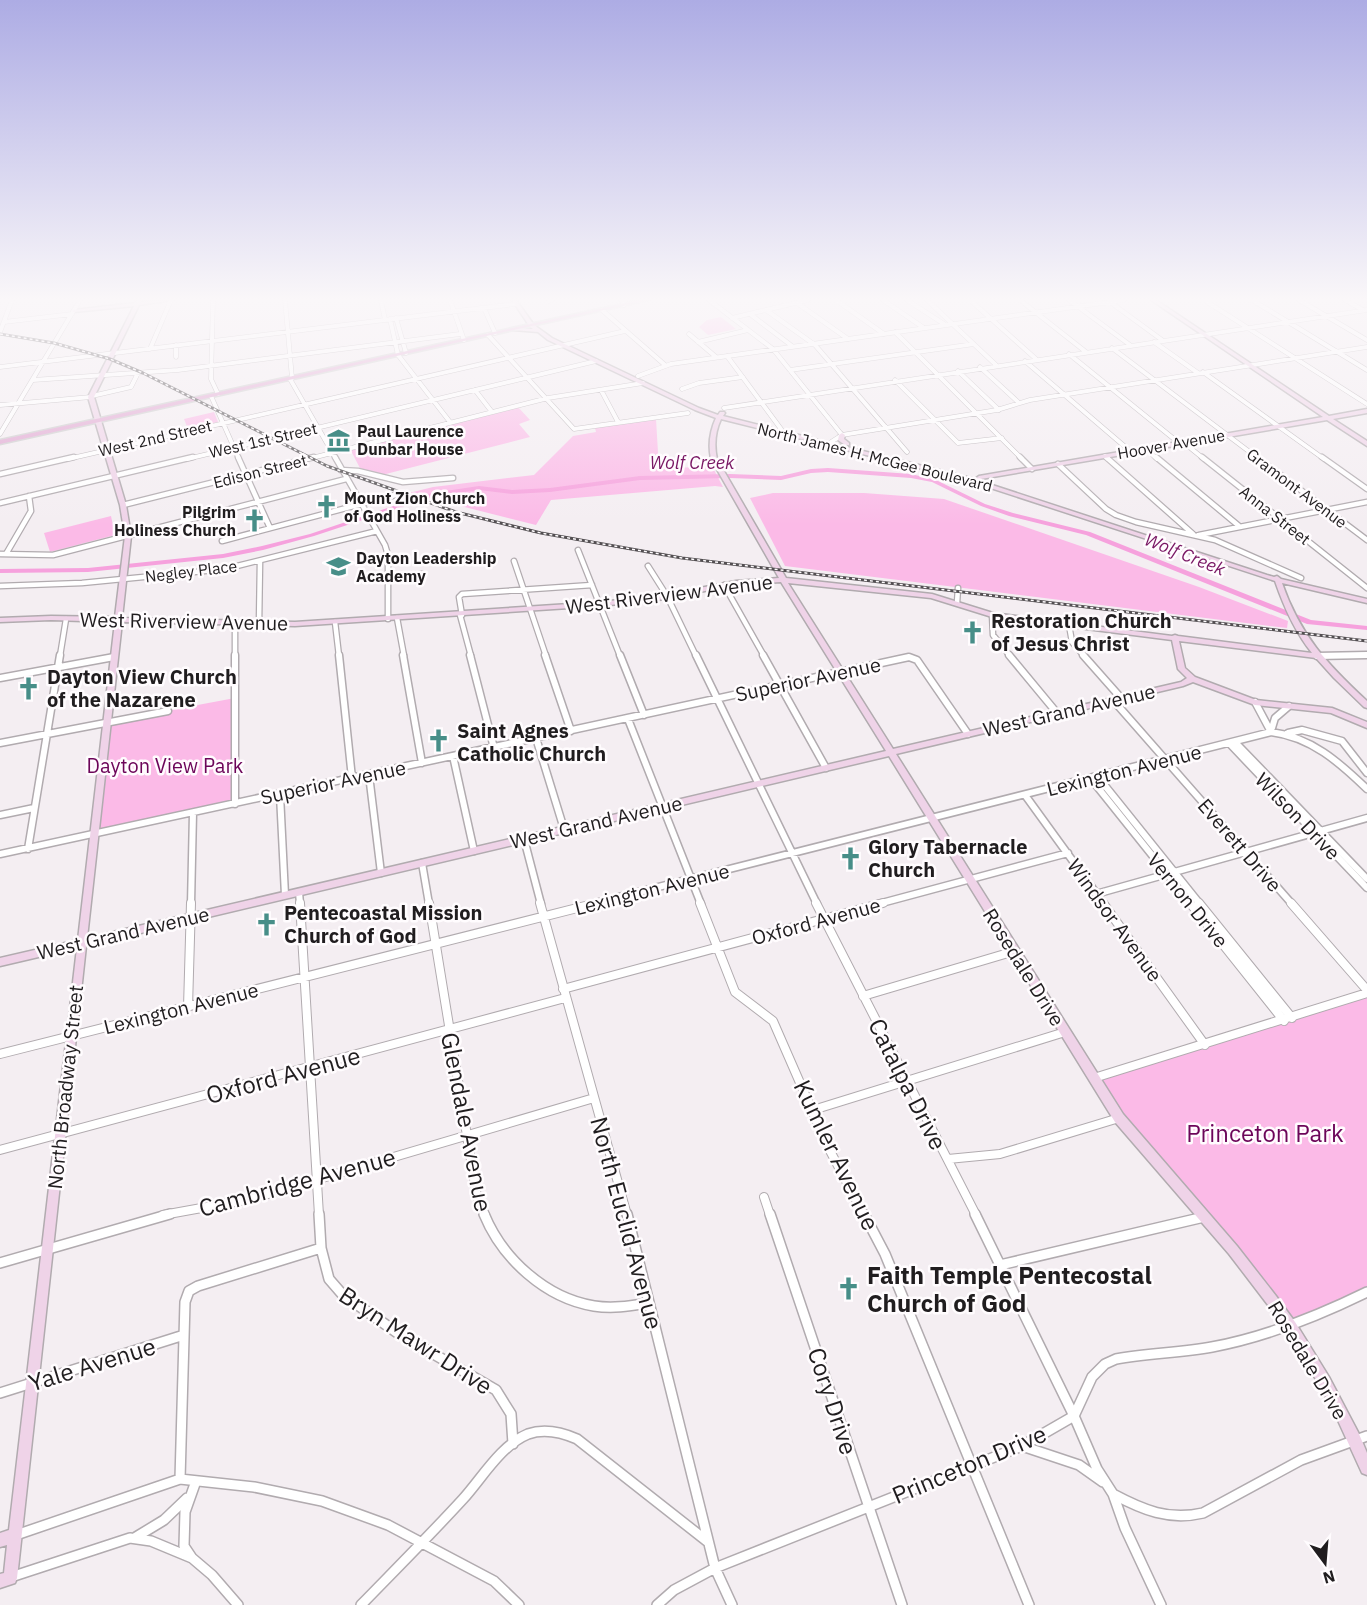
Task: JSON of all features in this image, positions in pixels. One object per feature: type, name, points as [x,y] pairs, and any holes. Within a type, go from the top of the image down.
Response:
[{"type":"main road","points":[[0,442],[305,375]]},
{"type":"main road","name":"North James H. McGee Boulevard","points":[[1277,578],[1367,601]]},
{"type":"main road","name":"West Riverview Avenue","points":[[259,624],[335,622]]},
{"type":"street","points":[[0,434],[36,375]]},
{"type":"street","points":[[33,380],[102,375],[92,396]]},
{"type":"street","points":[[0,405],[92,396],[131,387],[137,375]]},
{"type":"street","points":[[211,375],[218,394]]},
{"type":"street","points":[[291,375],[316,428],[387,550],[388,619]]},
{"type":"street","points":[[414,375],[450,422]]},
{"type":"street","name":"West 2nd Street","points":[[0,474],[434,375]]},
{"type":"street","points":[[525,375],[574,429],[688,413]]},
{"type":"street","name":"West 1st Street","points":[[0,503],[540,375]]},
{"type":"street","name":"North James H. McGee Boulevard","points":[[626,375],[721,412],[998,484],[1277,578]]},
{"type":"street","points":[[794,375],[842,435],[841,440],[847,444]]},
{"type":"street","points":[[841,375],[907,452]]},
{"type":"street","points":[[721,412],[761,400],[931,375]]},
{"type":"street","points":[[938,375],[1032,469]]},
{"type":"street","points":[[962,375],[999,410]]},
{"type":"street","points":[[988,375],[1018,402]]},
{"type":"street","points":[[1041,375],[1130,452]]},
{"type":"street","name":"Anna Street","points":[[1095,375],[1364,583],[1367,588]]},
{"type":"street","name":"Gramont Avenue","points":[[1147,375],[1367,540]]},
{"type":"street","points":[[830,442],[842,435],[999,410],[1018,402],[1188,375]]},
{"type":"street","points":[[1203,375],[1367,489]]},
{"type":"street","points":[[1264,375],[1367,444]]},
{"type":"street","points":[[1321,375],[1367,404]]},
{"type":"street","name":"North James H. McGee Boulevard","points":[[638,376],[721,412],[731,420],[847,444],[978,480],[1277,578],[1367,597]]},
{"type":"street","points":[[682,389],[698,383],[743,377],[781,429]]},
{"type":"street","points":[[895,380],[959,444],[1002,438]]},
{"type":"street","name":"Edison Street","points":[[123,505],[546,398],[643,383]]},
{"type":"street","points":[[475,390],[492,412]]},
{"type":"street","points":[[601,390],[618,422]]},
{"type":"street","name":"North Broadway Street","points":[[5,1580],[15,1535],[128,536],[123,505],[105,450],[92,396]]},
{"type":"street","points":[[211,396],[270,528]]},
{"type":"street","name":"Hoover Avenue","points":[[978,480],[1367,411]]},
{"type":"street","name":"Rosedale Drive","points":[[721,412],[715,425],[712,453],[717,466],[783,580],[1119,1118],[1153,1161],[1240,1259],[1289,1326],[1319,1372],[1367,1468]]},
{"type":"street","points":[[715,425],[731,420]]},
{"type":"street","points":[[1146,449],[1239,526]]},
{"type":"street","points":[[1105,456],[1196,535]]},
{"type":"street","points":[[1058,464],[1106,509],[1116,515],[1136,522],[1196,535],[1233,547],[1302,578]]},
{"type":"street","points":[[340,470],[358,471],[402,482],[453,478]]},
{"type":"street","points":[[996,475],[993,479],[998,484]]},
{"type":"street","points":[[3,554],[53,555],[346,479]]},
{"type":"street","points":[[222,541],[399,494]]},
{"type":"street","points":[[3,554],[31,511],[29,496]]},
{"type":"street","points":[[1196,535],[1367,502]]},
{"type":"street","name":"Negley Place","points":[[0,586],[53,585],[225,569],[376,529]]},
{"type":"street","points":[[578,550],[644,715]]},
{"type":"street","points":[[259,624],[260,561]]},
{"type":"street","points":[[514,561],[571,731]]},
{"type":"street","name":"Catalpa Drive","points":[[648,566],[667,596],[824,919],[948,1159],[1074,1416],[1096,1469],[1113,1494],[1125,1528],[1161,1605]]},
{"type":"street","points":[[388,578],[422,574]]},
{"type":"street","points":[[1277,578],[1296,623],[1315,656],[1367,705]]},
{"type":"street","name":"West Riverview Avenue","points":[[335,622],[600,604],[667,596],[724,585],[783,580],[932,596],[992,615],[1069,625],[1315,656],[1367,655]]},
{"type":"street","points":[[494,748],[461,615],[459,597],[462,594],[592,585]]},
{"type":"street","points":[[724,585],[826,768]]},
{"type":"street","points":[[957,603],[958,588]]},
{"type":"street","points":[[992,615],[993,635],[1057,713]]},
{"type":"street","points":[[397,618],[422,763]]},
{"type":"street","points":[[28,849],[66,619]]},
{"type":"street","name":"West Riverview Avenue","points":[[0,620],[118,619],[259,624]]},
{"type":"street","points":[[116,635],[126,625],[144,620]]},
{"type":"street","points":[[335,622],[352,778]]},
{"type":"street","points":[[235,624],[235,804]]},
{"type":"street","name":"Everett Drive","points":[[1069,625],[1072,642],[1164,759],[1367,991]]},
{"type":"street","points":[[1175,638],[1182,669],[1192,679],[1255,702],[1342,713],[1367,725]]},
{"type":"street","points":[[0,678],[114,657]]},
{"type":"street","name":"Superior Avenue","points":[[0,854],[913,657],[968,734]]},
{"type":"street","name":"West Grand Avenue","points":[[0,962],[1183,684],[1192,679]]},
{"type":"street","points":[[1255,702],[1272,732]]},
{"type":"street","points":[[1272,732],[1275,718],[1289,705]]},
{"type":"street","points":[[0,743],[168,711]]},
{"type":"street","name":"Kumler Avenue","points":[[628,719],[740,998],[773,1021],[838,1167],[885,1254],[1029,1605]]},
{"type":"street","name":"Lexington Avenue","points":[[0,1054],[1272,732],[1288,733],[1302,730],[1342,741],[1367,773]]},
{"type":"street","points":[[1288,733],[1336,760],[1367,789]]},
{"type":"street","points":[[536,738],[564,830]]},
{"type":"street","name":"Wilson Drive","points":[[1232,742],[1318,832],[1367,879]]},
{"type":"street","points":[[453,756],[474,851]]},
{"type":"street","points":[[369,775],[381,873]]},
{"type":"street","name":"Vernon Drive","points":[[1095,778],[1288,1020]]},
{"type":"street","points":[[280,795],[285,895]]},
{"type":"street","name":"Windsor Avenue","points":[[1025,795],[1205,1045]]},
{"type":"street","points":[[0,815],[34,808]]},
{"type":"street","points":[[188,1007],[193,813]]},
{"type":"street","points":[[1096,894],[1367,818]]},
{"type":"street","name":"Wilson Drive","points":[[1318,832],[1367,888]]},
{"type":"street","name":"North Euclid Avenue","points":[[524,839],[564,994],[613,1159],[715,1568],[732,1605]]},
{"type":"street","name":"Oxford Avenue","points":[[0,1150],[450,1030],[718,948],[1068,854]]},
{"type":"street","name":"Glendale Avenue","points":[[422,863],[477,1197],[484,1219],[502,1249],[522,1270],[543,1286],[582,1302],[620,1307],[649,1303]]},
{"type":"street","name":"Bryn Mawr Drive","points":[[300,892],[321,1248],[329,1279],[342,1294],[399,1334],[496,1390],[507,1402],[512,1415],[513,1443]]},
{"type":"street","points":[[863,996],[1015,951]]},
{"type":"street","points":[[1094,1079],[1288,1020],[1367,991]]},
{"type":"street","points":[[813,1110],[1065,1032]]},
{"type":"street","name":"Cambridge Avenue","points":[[0,1263],[164,1215],[231,1203],[594,1098]]},
{"type":"street","points":[[948,1159],[1000,1154],[1119,1118]]},
{"type":"street","name":"Cory Drive","points":[[765,1197],[902,1605]]},
{"type":"street","points":[[1000,1265],[1204,1217]]},
{"type":"street","points":[[180,1479],[184,1321],[189,1291],[195,1287],[321,1248]]},
{"type":"street","points":[[1074,1416],[1092,1377],[1105,1364],[1116,1359],[1213,1347],[1289,1326],[1342,1305],[1367,1292]]},
{"type":"street","name":"Yale Avenue","points":[[0,1393],[184,1335]]},
{"type":"street","name":"Princeton Drive","points":[[657,1605],[674,1590],[715,1568],[1022,1446],[1074,1416]]},
{"type":"street","points":[[361,1605],[476,1486],[513,1443],[527,1435],[545,1430],[562,1433],[577,1440],[708,1542]]},
{"type":"street","points":[[1113,1494],[1156,1515],[1192,1517],[1203,1514],[1310,1456],[1367,1436]]},
{"type":"street","points":[[1022,1446],[1079,1465],[1106,1483]]},
{"type":"street","points":[[0,1540],[180,1479],[254,1487],[322,1501],[388,1525],[494,1581],[519,1605]]},
{"type":"street","points":[[196,1481],[189,1496],[183,1528],[184,1546],[192,1558],[212,1575],[238,1605]]},
{"type":"street","points":[[5,1580],[135,1537],[164,1521],[189,1496]]},
{"type":"street","points":[[135,1537],[192,1558]]},
{"type":"green space","points":[[517,406],[530,420],[519,424],[530,437],[378,476],[362,472],[349,447]]},
{"type":"green space","points":[[214,412],[218,422],[188,429],[184,419]]},
{"type":"green space","points":[[656,419],[659,469],[712,466],[723,487],[551,500],[536,525],[409,493],[433,487],[534,475],[573,436],[596,432],[595,428]]},
{"type":"green space","points":[[773,493],[864,493],[944,499],[1199,587],[1288,621],[1287,628],[785,566],[750,498]]},
{"type":"green space","points":[[111,516],[115,535],[50,552],[44,533]]},
{"type":"green space","name":"Dayton View Park","points":[[235,698],[235,804],[93,834],[107,722]]},
{"type":"green space","name":"Princeton Park","points":[[1367,993],[1367,1292],[1289,1326],[1094,1079]]},
{"type":"waterway","name":"Wolf Creek","points":[[0,571],[88,570],[223,556],[312,535],[434,494],[479,488],[512,492],[550,490],[640,478],[730,476],[781,478],[811,471],[828,470],[911,476],[934,481],[983,505],[1011,515],[1088,533],[1310,622],[1367,628]]},
{"type":"railway","points":[[147,375],[327,466],[456,512],[541,533],[682,558],[1367,641]]},
{"type":"place","name":"Paul Laurence Dunbar House","points":[[339,440]]},
{"type":"place","name":"Mount Zion Church of God Holiness","points":[[326,507]]},
{"type":"place","name":"Pilgrim Holiness Church","points":[[254,521]]},
{"type":"place","name":"Dayton Leadership Academy","points":[[338,567]]},
{"type":"place","name":"Restoration Church of Jesus Christ","points":[[973,632]]},
{"type":"place","name":"Dayton View Church of the Nazarene","points":[[29,688]]},
{"type":"place","name":"Saint Agnes Catholic Church","points":[[439,741]]},
{"type":"place","name":"Glory Tabernacle Church","points":[[850,858]]},
{"type":"place","name":"Pentecoastal Mission Church of God","points":[[266,924]]},
{"type":"place","name":"Faith Temple Pentecostal Church of God","points":[[849,1289]]}]
